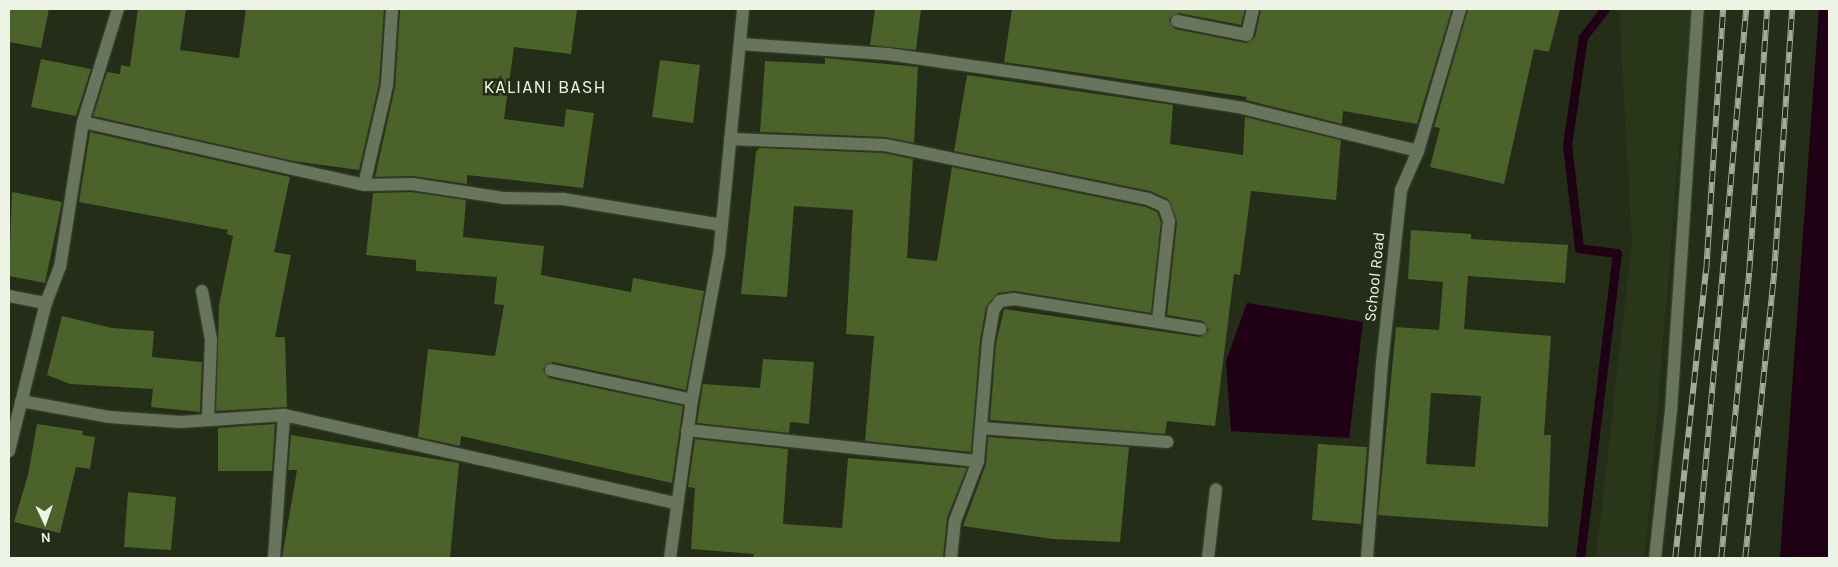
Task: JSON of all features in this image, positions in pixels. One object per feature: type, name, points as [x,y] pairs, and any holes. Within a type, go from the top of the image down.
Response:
[{"type":"street","points":[[9,451],[46,303],[60,267],[83,122],[118,9]]},
{"type":"street","points":[[364,185],[387,84],[392,9]]},
{"type":"street","points":[[670,558],[687,430],[722,225],[743,9]]},
{"type":"street","points":[[1177,21],[1247,35],[1253,9]]},
{"type":"street","name":"School Road","points":[[1368,558],[1382,363],[1401,190],[1418,150],[1460,9]]},
{"type":"street","points":[[1655,558],[1671,411],[1698,9]]},
{"type":"street","points":[[740,44],[887,54],[1035,75],[1243,108],[1418,150]]},
{"type":"street","points":[[83,122],[364,185],[412,184],[503,198],[563,199],[722,225]]},
{"type":"street","points":[[730,139],[885,145],[1164,206],[1169,221],[1158,320]]},
{"type":"street","points":[[202,291],[211,340],[208,419]]},
{"type":"street","points":[[9,296],[46,303]]},
{"type":"street","points":[[951,558],[955,521],[978,461],[988,342],[994,309],[1000,301],[1014,299],[1158,320],[1201,329]]},
{"type":"street","points":[[551,370],[692,400]]},
{"type":"street","points":[[21,402],[109,417],[181,422],[284,415],[676,504]]},
{"type":"street","points":[[274,558],[284,415]]},
{"type":"street","points":[[981,428],[1167,442]]},
{"type":"street","points":[[687,430],[978,461]]},
{"type":"street","points":[[1208,558],[1216,490]]},
{"type":"shaded area","points":[[1619,9],[1691,9],[1645,558],[1596,558],[1632,241]]},
{"type":"shaded area","points":[[1819,9],[1829,9],[1829,558],[1780,558]]},
{"type":"shaded area","points":[[1247,303],[1363,322],[1349,438],[1231,431],[1226,361]]},
{"type":"building","points":[[9,9],[49,9],[41,48],[9,42]]},
{"type":"building","points":[[138,9],[186,9],[180,50],[239,58],[246,9],[384,9],[379,84],[359,170],[293,161],[93,116],[107,72],[120,74],[121,65],[130,67]]},
{"type":"building","points":[[400,9],[577,9],[571,54],[514,47],[504,119],[564,127],[566,109],[594,113],[583,188],[467,175],[467,184],[413,176],[375,177],[395,87]]},
{"type":"building","points":[[875,9],[921,9],[916,50],[870,45]]},
{"type":"building","points":[[1012,9],[1245,9],[1241,25],[1179,13],[1169,20],[1175,29],[1246,43],[1255,37],[1261,9],[1452,9],[1417,124],[1343,111],[1342,124],[1246,100],[1247,97],[1004,62]]},
{"type":"building","points":[[1468,9],[1560,9],[1549,52],[1534,49],[1504,184],[1430,167],[1440,128],[1434,127]]},
{"type":"building","points":[[825,58],[918,67],[914,143],[885,137],[760,132],[765,61],[825,64]]},
{"type":"building","points":[[41,59],[91,69],[76,116],[31,107]]},
{"type":"building","points":[[660,60],[700,65],[693,123],[652,117]]},
{"type":"building","points":[[967,75],[1173,105],[1170,144],[1243,155],[1245,117],[1341,140],[1336,200],[1251,191],[1240,275],[1234,274],[1215,426],[1167,421],[1165,434],[990,420],[996,343],[1004,309],[1200,337],[1209,330],[1203,321],[1167,315],[1177,222],[1168,199],[1150,191],[954,151]]},
{"type":"building","points":[[90,132],[290,177],[274,252],[291,255],[275,337],[285,337],[287,407],[216,411],[219,305],[233,236],[227,234],[228,230],[79,202]]},
{"type":"building","points":[[759,148],[884,153],[913,159],[907,258],[937,261],[952,167],[1146,207],[1157,212],[1161,222],[1151,313],[1015,291],[998,293],[986,307],[980,341],[971,452],[865,441],[874,336],[846,334],[853,210],[794,206],[787,297],[741,294],[756,152]]},
{"type":"building","points":[[12,192],[62,202],[45,283],[9,276]]},
{"type":"building","points":[[411,192],[466,200],[463,237],[544,246],[541,275],[631,292],[633,278],[704,291],[686,390],[553,362],[543,369],[549,378],[683,406],[672,483],[461,436],[460,446],[418,437],[428,349],[495,356],[504,305],[494,304],[497,277],[416,271],[416,260],[366,255],[373,193]]},
{"type":"building","points":[[1411,230],[1471,234],[1471,239],[1568,245],[1565,283],[1468,276],[1464,329],[1551,336],[1544,435],[1551,435],[1548,527],[1378,515],[1396,327],[1439,330],[1443,282],[1408,279]],"holes":[[[1431,393],[1481,396],[1475,467],[1426,464]]]},
{"type":"building","points":[[62,316],[112,328],[154,331],[152,357],[202,362],[200,412],[151,407],[153,389],[70,384],[47,375]]},
{"type":"building","points":[[763,359],[814,362],[809,424],[790,422],[789,433],[697,423],[703,384],[760,388]]},
{"type":"building","points":[[37,424],[83,431],[82,435],[95,437],[90,469],[76,467],[60,533],[14,522],[28,475]]},
{"type":"building","points":[[275,424],[272,471],[218,471],[218,428]]},
{"type":"building","points":[[291,435],[459,463],[450,558],[282,558],[297,470],[288,470]]},
{"type":"building","points":[[988,437],[1129,447],[1120,542],[1053,539],[963,526],[986,464]]},
{"type":"building","points":[[695,439],[788,449],[783,524],[842,528],[848,458],[967,468],[947,518],[943,558],[753,558],[754,554],[691,549],[695,488],[688,487]]},
{"type":"building","points":[[1318,444],[1367,447],[1361,524],[1312,520]]},
{"type":"building","points":[[128,492],[176,497],[171,550],[124,547]]},
{"type":"waterway","points":[[1580,558],[1617,253],[1579,248],[1567,145],[1583,37],[1605,9]]},
{"type":"railway","points":[[1675,558],[1706,270],[1723,9]]},
{"type":"railway","points":[[1697,558],[1746,9]]},
{"type":"railway","points":[[1721,558],[1749,272],[1767,9]]},
{"type":"railway","points":[[1745,558],[1774,272],[1792,9]]},
{"type":"district","name":"KALIANI BASH","points":[[545,87]]}]
